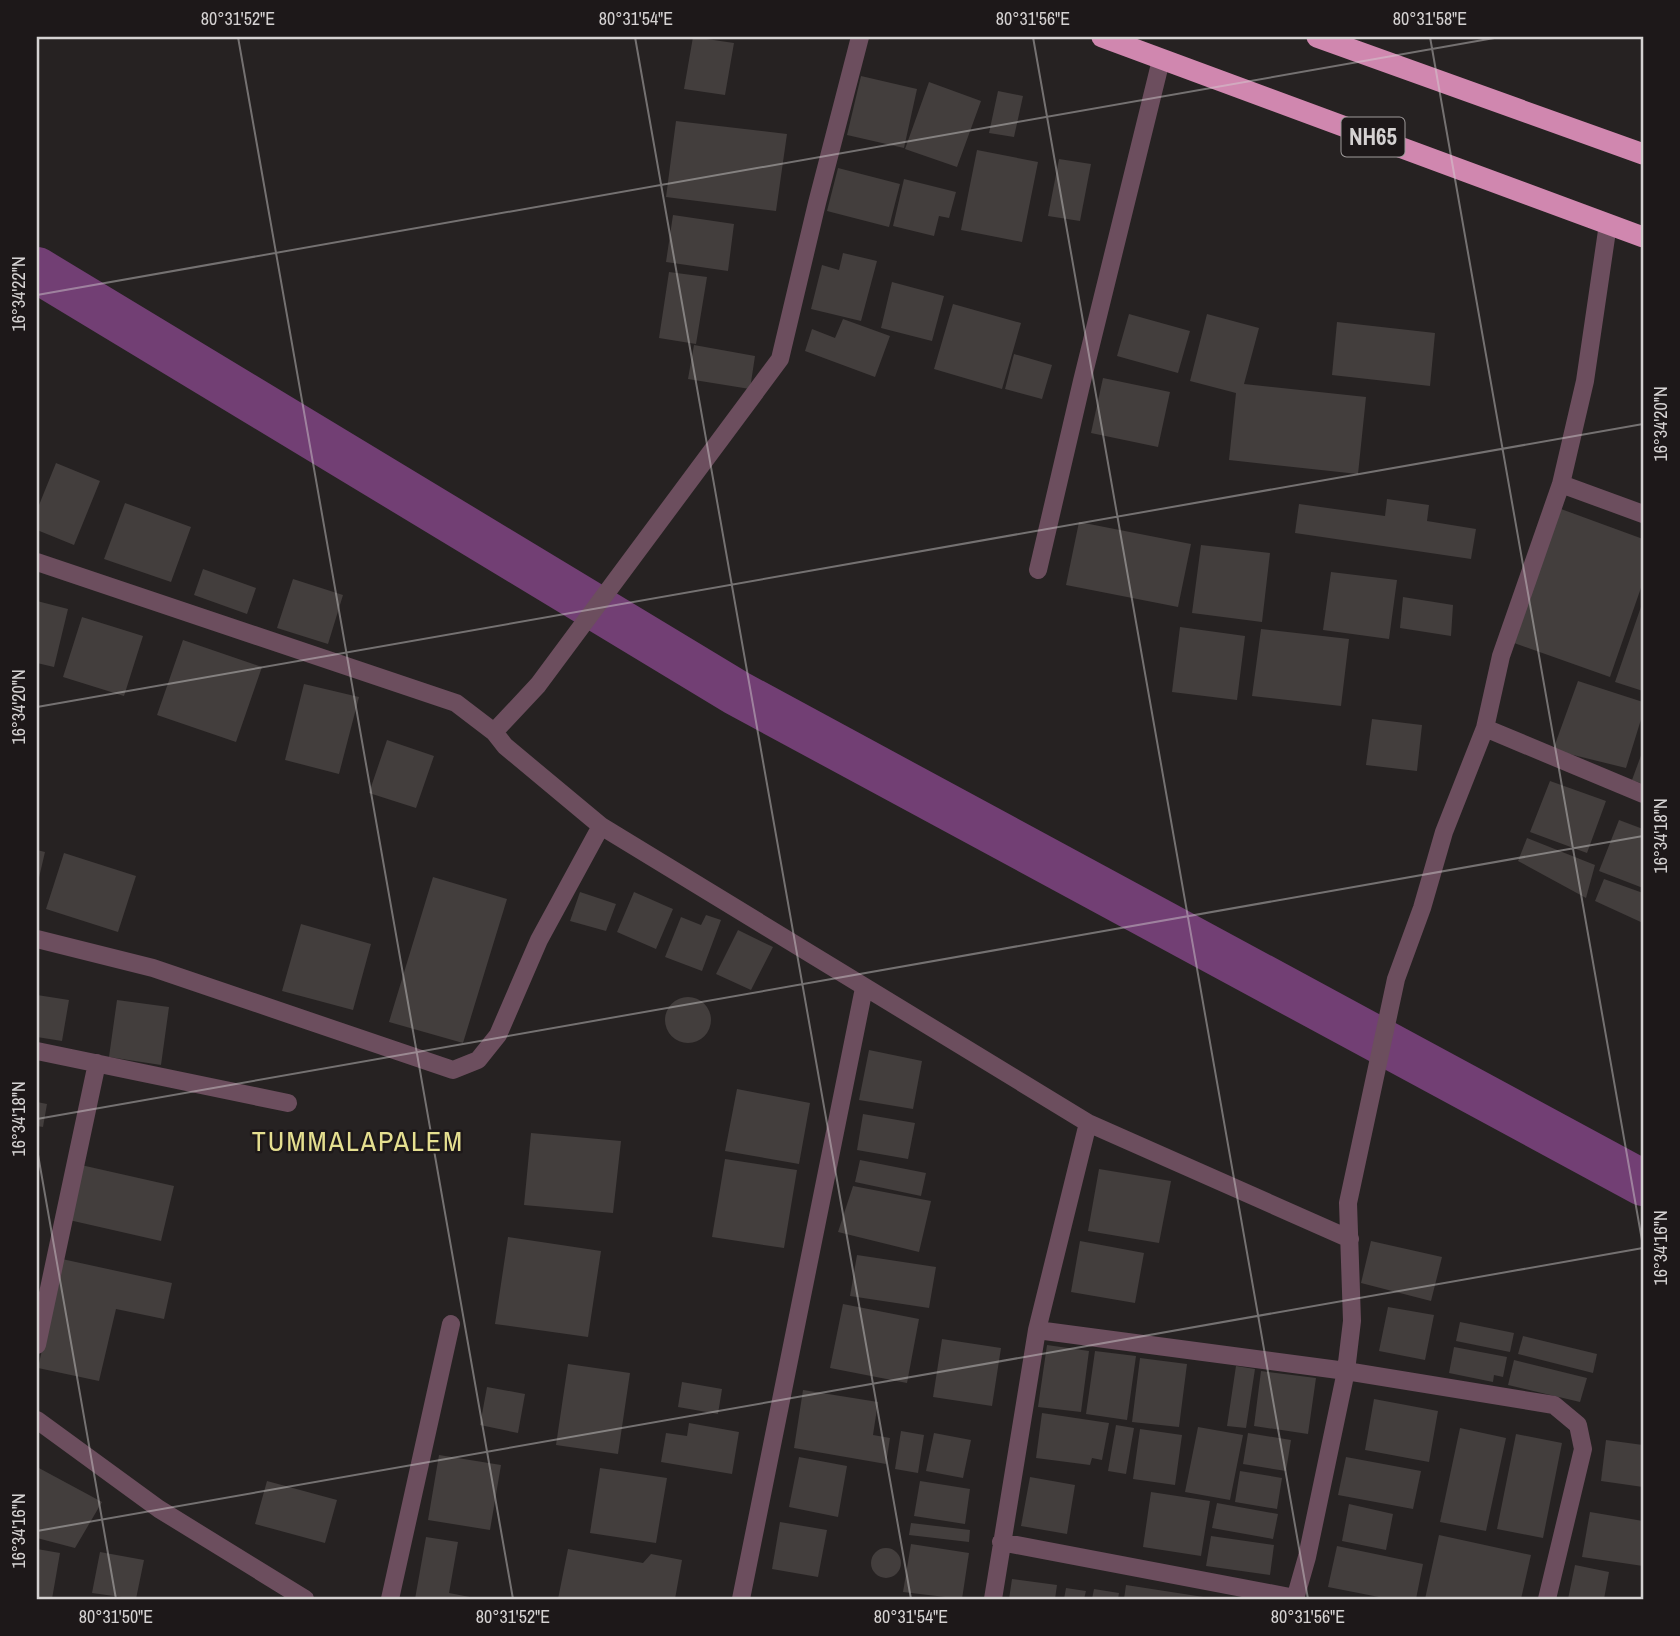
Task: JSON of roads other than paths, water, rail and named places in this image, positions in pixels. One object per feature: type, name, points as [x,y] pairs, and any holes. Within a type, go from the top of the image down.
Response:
[{"type":"highway","name":"NH65","points":[[1102,37],[1643,237]]},
{"type":"highway","points":[[1317,37],[1643,154]]},
{"type":"street","points":[[494,732],[538,685],[780,359],[860,37]]},
{"type":"street","points":[[1038,570],[1161,60]]},
{"type":"street","points":[[1001,1542],[1295,1599],[1307,1557],[1346,1371],[1352,1321],[1348,1203],[1396,979],[1422,908],[1444,832],[1485,727],[1501,656],[1561,484],[1585,381],[1608,224]]},
{"type":"street","points":[[1561,484],[1643,513]]},
{"type":"street","points":[[37,562],[456,704],[494,732],[505,746],[601,826],[1088,1123],[1350,1239]]},
{"type":"street","points":[[1485,727],[1643,794]]},
{"type":"street","points":[[37,939],[153,968],[453,1070],[478,1060],[498,1035],[539,940],[601,826]]},
{"type":"street","points":[[741,1599],[864,988]]},
{"type":"street","points":[[37,1051],[288,1102]]},
{"type":"street","points":[[37,1345],[97,1063]]},
{"type":"street","points":[[993,1599],[1037,1330],[1088,1123]]},
{"type":"street","points":[[390,1599],[450,1324]]},
{"type":"street","points":[[1037,1330],[1346,1371],[1554,1405],[1578,1425],[1583,1449],[1547,1599]]},
{"type":"street","points":[[37,1420],[159,1509],[305,1599]]},
{"type":"waterway","points":[[37,270],[737,693],[1643,1183]]},
{"type":"district","name":"TUMMALAPALEM","points":[[358,1141]]}]
